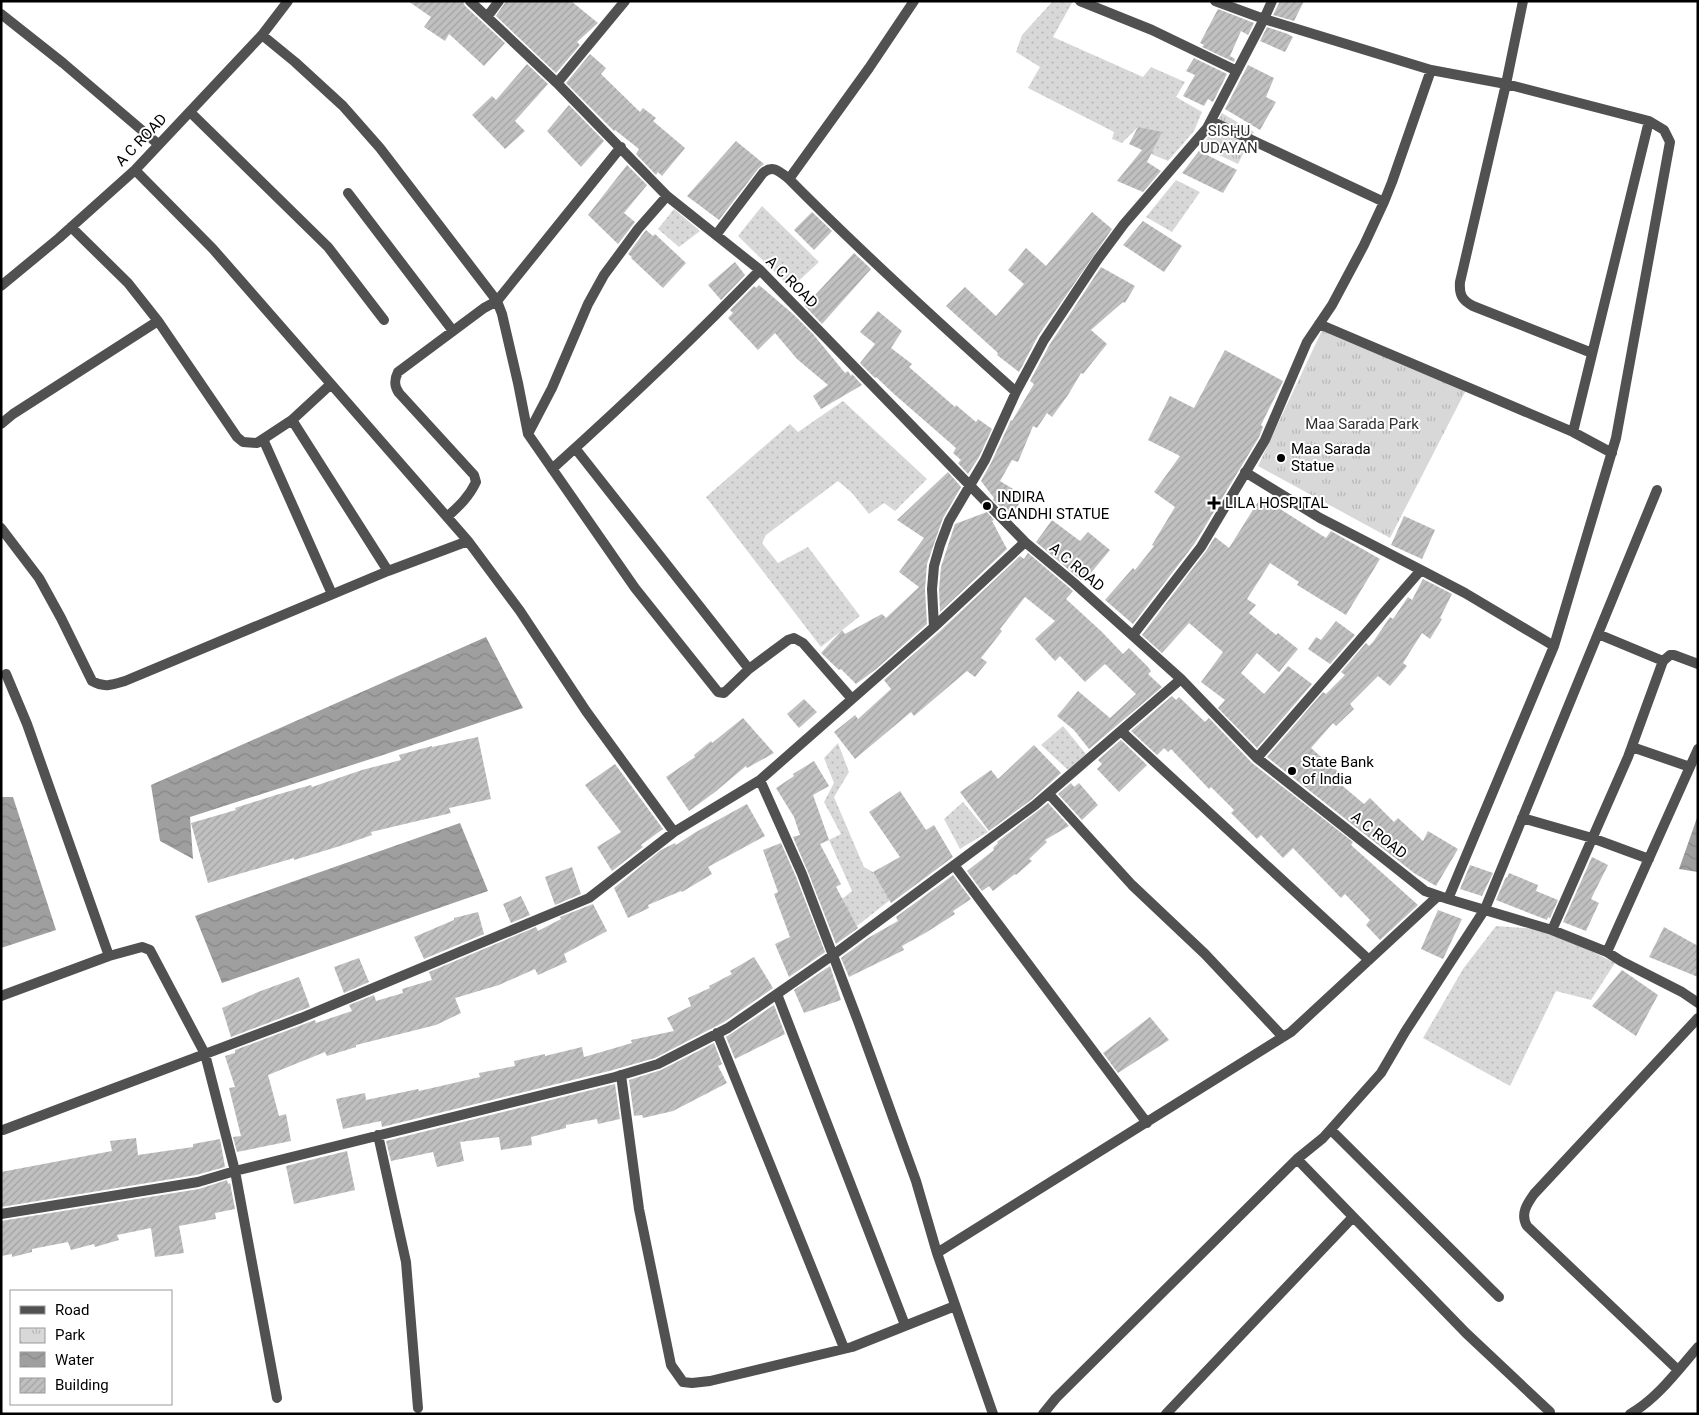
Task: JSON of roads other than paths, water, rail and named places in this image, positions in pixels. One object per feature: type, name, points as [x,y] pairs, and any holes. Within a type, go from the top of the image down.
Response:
[{"type":"street","name":"A C ROAD","points":[[1,286],[135,170],[262,35],[288,1]]},
{"type":"street","name":"A C ROAD","points":[[470,1],[557,83],[666,196],[760,270],[1025,542],[1182,679],[1257,758],[1425,891],[1552,930],[1607,952],[1682,992],[1698,1003]]},
{"type":"street","points":[[487,17],[499,1]]},
{"type":"street","points":[[557,83],[626,1]]},
{"type":"street","points":[[790,179],[914,1]]},
{"type":"street","points":[[1080,1],[1152,30],[1237,71]]},
{"type":"street","points":[[937,1253],[1291,1032],[1369,960],[1443,898],[1554,646],[1616,438],[1670,142],[1664,130],[1649,122],[1506,84],[1431,70],[1264,19],[1215,1]]},
{"type":"street","points":[[934,627],[932,589],[934,566],[949,521],[985,460],[1016,392],[1044,340],[1098,259],[1124,224],[1200,138],[1211,121],[1272,1]]},
{"type":"street","points":[[1523,1],[1459,292],[1464,302],[1592,353]]},
{"type":"street","points":[[1,14],[63,63],[158,144]]},
{"type":"street","points":[[262,35],[295,62],[349,113],[380,148],[497,301],[502,314],[528,434],[635,588],[715,689],[724,693],[749,669],[788,640],[794,638],[803,643],[852,699]]},
{"type":"street","points":[[1133,635],[1201,547],[1265,440],[1307,342],[1332,305],[1364,245],[1384,202],[1431,70]]},
{"type":"street","points":[[190,112],[328,247],[384,320]]},
{"type":"street","points":[[1211,121],[1384,202]]},
{"type":"street","points":[[1573,432],[1649,122]]},
{"type":"street","points":[[447,517],[464,502],[471,492],[476,482],[474,475],[399,393],[395,387],[395,378],[398,372],[484,308],[497,301],[621,148]]},
{"type":"street","points":[[716,235],[763,172],[773,168],[790,179],[840,231],[908,296],[1016,392]]},
{"type":"street","points":[[135,170],[213,249],[468,541],[520,611],[586,711],[674,832]]},
{"type":"street","points":[[348,193],[453,331]]},
{"type":"street","points":[[528,434],[552,388],[576,336],[588,304],[604,275],[638,229],[666,196]]},
{"type":"street","points":[[71,227],[128,283],[158,321],[233,433],[243,442],[257,443],[292,420],[331,384]]},
{"type":"street","points":[[552,469],[718,313],[760,270]]},
{"type":"street","points":[[1,424],[13,414],[158,321]]},
{"type":"street","points":[[1319,324],[1573,432],[1612,453]]},
{"type":"street","points":[[292,420],[388,571]]},
{"type":"street","points":[[263,439],[332,594]]},
{"type":"street","points":[[575,448],[749,669]]},
{"type":"street","points":[[1245,472],[1320,518],[1465,593],[1554,646]]},
{"type":"street","points":[[1043,1414],[1056,1398],[1297,1159],[1331,1130],[1381,1073],[1405,1032],[1485,909],[1657,490]]},
{"type":"street","points":[[1,528],[39,578],[92,681],[100,686],[111,686],[125,681],[388,571],[468,541]]},
{"type":"street","points":[[3,1130],[301,1018],[589,898],[674,832],[760,780],[934,627],[1025,542]]},
{"type":"street","points":[[1257,758],[1421,570]]},
{"type":"street","points":[[1598,634],[1663,661]]},
{"type":"street","points":[[1552,930],[1632,747],[1663,661],[1670,655],[1674,655],[1698,664]]},
{"type":"street","points":[[6,674],[28,724],[109,956]]},
{"type":"street","points":[[1,1214],[198,1182],[236,1170],[621,1075],[658,1064],[717,1033],[834,955],[1049,794],[1182,679]]},
{"type":"street","points":[[1121,731],[1369,960]]},
{"type":"street","points":[[1632,747],[1690,767]]},
{"type":"street","points":[[1607,952],[1698,749]]},
{"type":"street","points":[[760,780],[802,874],[834,955],[916,1181],[937,1253],[993,1414]]},
{"type":"street","points":[[1049,794],[1132,885],[1205,954],[1283,1037]]},
{"type":"street","points":[[1522,818],[1592,838],[1648,859]]},
{"type":"street","points":[[954,865],[1147,1123]]},
{"type":"street","points":[[1,996],[109,956],[142,947],[150,950],[205,1054],[236,1170],[277,1398]]},
{"type":"street","points":[[777,994],[905,1325]]},
{"type":"street","points":[[1678,1370],[1527,1226],[1523,1219],[1527,1204],[1534,1194],[1698,1018]]},
{"type":"street","points":[[717,1033],[844,1348]]},
{"type":"street","points":[[621,1075],[639,1209],[671,1365],[683,1382],[710,1381],[844,1348],[955,1306]]},
{"type":"street","points":[[1331,1130],[1498,1297]]},
{"type":"street","points":[[378,1135],[406,1262],[418,1408]]},
{"type":"street","points":[[1297,1159],[1466,1333],[1549,1413]]},
{"type":"street","points":[[1166,1414],[1353,1217]]},
{"type":"street","points":[[1630,1414],[1640,1408],[1698,1347]]},
{"type":"water","points":[[486,637],[523,708],[190,817],[193,859],[160,841],[151,785]]},
{"type":"water","points":[[1,797],[13,797],[56,930],[1,948]]},
{"type":"water","points":[[1698,815],[1698,872],[1679,869]]},
{"type":"water","points":[[460,823],[488,891],[222,983],[195,916]]},
{"type":"place","name":"Maa Sarada Statue","points":[[1281,458]]},
{"type":"place","name":"LILA HOSPITAL","points":[[1214,503]]},
{"type":"place","name":"INDIRA GANDHI STATUE","points":[[987,506]]},
{"type":"place","name":"State Bank of India","points":[[1292,771]]},
{"type":"park label","name":"SISHU UDAYAN","points":[[1229,140]]},
{"type":"park label","name":"Maa Sarada Park","points":[[1362,424]]}]
